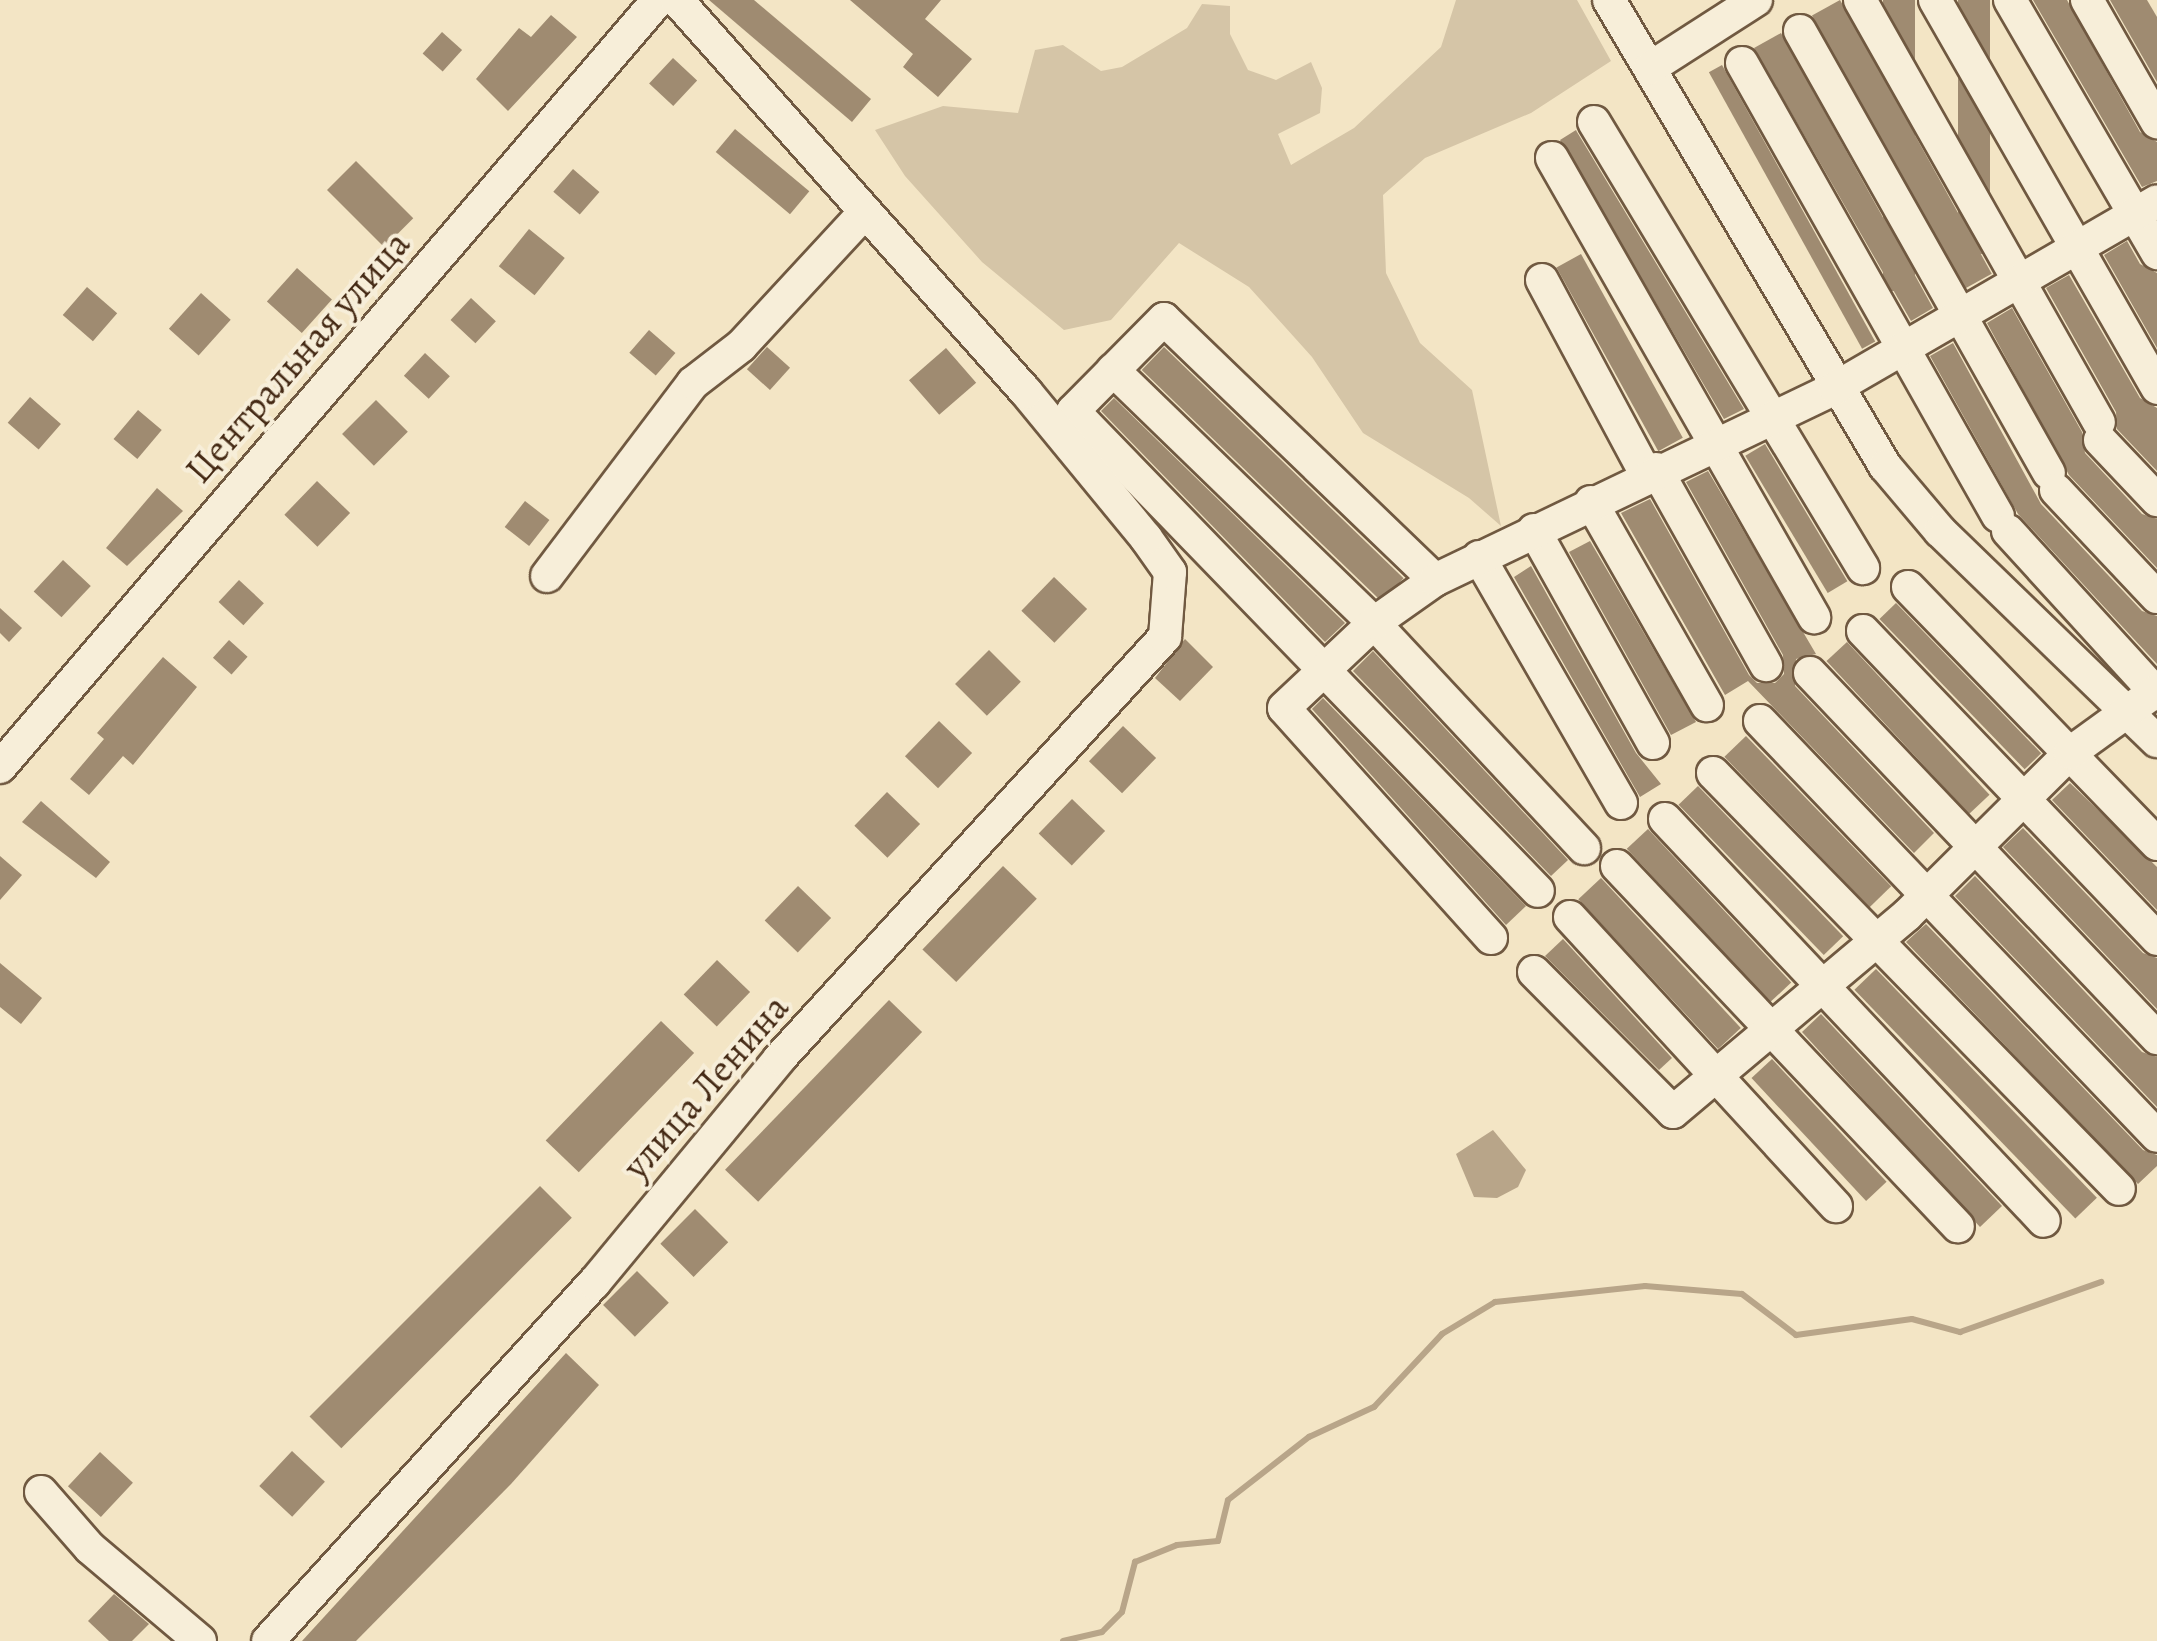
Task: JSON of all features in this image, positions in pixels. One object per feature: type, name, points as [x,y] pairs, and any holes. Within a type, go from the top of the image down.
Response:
[{"type":"street","name":"Центральная улица","points":[[0,766],[658,0]]},
{"type":"street","points":[[548,576],[693,383],[742,346],[864,213],[677,0]]},
{"type":"street","points":[[1610,0],[1885,466],[1940,531],[2150,697]]},
{"type":"street","points":[[1650,68],[1756,0]]},
{"type":"street","points":[[1860,0],[2099,431],[2157,500]]},
{"type":"street","points":[[1935,0],[2157,388]]},
{"type":"street","points":[[2010,0],[2146,208],[2157,254]]},
{"type":"street","points":[[2087,0],[2157,122]]},
{"type":"street","points":[[1800,31],[2053,482],[2157,598]]},
{"type":"street","points":[[1742,63],[2003,524],[2150,697],[2157,741]]},
{"type":"street","points":[[1594,122],[1863,568]]},
{"type":"street","points":[[1552,158],[1718,440],[1814,617]]},
{"type":"street","points":[[1491,938],[1284,708],[1374,624],[1434,580],[1718,440],[1836,388],[2146,208]]},
{"type":"street","name":"улица Ленина","points":[[268,1641],[594,1283],[779,1058],[1164,638],[1170,572],[1026,392],[864,213]]},
{"type":"street","points":[[1542,280],[1766,665]]},
{"type":"street","points":[[1434,580],[1164,319],[1073,411],[1538,891]]},
{"type":"street","points":[[1113,370],[1374,624],[1584,848]]},
{"type":"street","points":[[1592,502],[1707,705]]},
{"type":"street","points":[[1534,530],[1653,743]]},
{"type":"street","points":[[1479,557],[1620,803]]},
{"type":"street","points":[[1908,587],[2157,844]]},
{"type":"street","points":[[1862,630],[2026,797],[2157,939]]},
{"type":"street","points":[[1810,673],[2157,1038]]},
{"type":"street","points":[[1534,972],[1673,1112],[1878,940],[2070,753],[2150,697]]},
{"type":"street","points":[[1760,721],[1930,892],[2157,1136]]},
{"type":"street","points":[[1713,773],[2119,1189]]},
{"type":"street","points":[[1666,819],[2044,1221]]},
{"type":"street","points":[[1617,866],[1958,1226]]},
{"type":"street","points":[[1570,917],[1836,1206]]},
{"type":"street","points":[[41,1492],[90,1548],[200,1641]]},
{"type":"shaded area","points":[[1456,0],[1577,0],[1611,61],[1531,113],[1425,158],[1383,195],[1386,273],[1420,343],[1472,390],[1501,526],[1469,498],[1363,433],[1312,357],[1249,287],[1179,243],[1111,320],[1064,330],[982,262],[905,176],[875,130],[943,106],[1018,113],[1035,50],[1063,45],[1101,71],[1122,67],[1187,28],[1202,4],[1230,6],[1230,34],[1248,70],[1276,80],[1311,62],[1322,88],[1320,113],[1278,134],[1291,165],[1354,128],[1441,47]]},
{"type":"shaded area","points":[[1493,1130],[1526,1170],[1518,1187],[1497,1198],[1474,1197],[1456,1154]]},
{"type":"building","points":[[709,0],[754,0],[871,99],[852,122]]},
{"type":"building","points":[[850,0],[941,0],[925,19],[972,59],[938,97],[903,67],[913,54]]},
{"type":"building","points":[[1840,0],[1992,274],[1964,289],[1812,16]]},
{"type":"building","points":[[1883,0],[1915,0],[1915,291],[1883,291]]},
{"type":"building","points":[[1958,0],[1990,0],[1990,254],[1958,254]]},
{"type":"building","points":[[2033,0],[2067,0],[2140,132],[2157,142],[2157,181],[2142,187]]},
{"type":"building","points":[[2110,0],[2147,0],[2157,17],[2157,82]]},
{"type":"building","points":[[551,15],[577,37],[508,111],[476,79],[519,28],[531,37]]},
{"type":"building","points":[[442,32],[462,50],[443,72],[423,54]]},
{"type":"building","points":[[1781,33],[1933,308],[1911,321],[1754,48]]},
{"type":"building","points":[[673,58],[697,81],[673,106],[649,84]]},
{"type":"building","points":[[1722,65],[1875,341],[1862,349],[1709,72]]},
{"type":"building","points":[[735,129],[809,191],[790,214],[716,152]]},
{"type":"building","points":[[1576,130],[1744,409],[1724,419],[1560,140]]},
{"type":"building","points":[[356,161],[413,218],[384,247],[327,190]]},
{"type":"building","points":[[573,169],[599,192],[580,215],[553,192]]},
{"type":"building","points":[[529,229],[565,258],[535,295],[499,266]]},
{"type":"building","points":[[2127,241],[2140,264],[2157,273],[2157,348],[2104,255]]},
{"type":"building","points":[[1581,254],[1683,438],[1658,451],[1557,268]]},
{"type":"building","points":[[297,268],[332,299],[302,333],[267,301]]},
{"type":"building","points":[[2069,275],[2140,398],[2157,408],[2157,471],[2117,429],[2116,412],[2046,288]]},
{"type":"building","points":[[87,287],[117,313],[93,341],[63,315]]},
{"type":"building","points":[[201,293],[231,320],[199,355],[169,329]]},
{"type":"building","points":[[471,298],[496,321],[475,343],[451,320]]},
{"type":"building","points":[[2012,308],[2082,432],[2085,453],[2142,514],[2157,519],[2157,568],[2069,475],[1987,323]]},
{"type":"building","points":[[649,330],[675,353],[656,376],[629,353]]},
{"type":"building","points":[[1953,343],[2041,504],[2142,611],[2157,616],[2157,664],[2018,514],[1930,356]]},
{"type":"building","points":[[767,347],[790,368],[770,390],[747,369]]},
{"type":"building","points":[[1164,347],[1404,578],[1381,601],[1142,370]]},
{"type":"building","points":[[946,348],[976,383],[939,415],[909,380]]},
{"type":"building","points":[[425,353],[450,376],[429,399],[404,376]]},
{"type":"building","points":[[30,397],[61,424],[39,450],[8,423]]},
{"type":"building","points":[[1114,398],[1345,623],[1325,642],[1101,411]]},
{"type":"building","points":[[376,400],[408,432],[374,466],[342,434]]},
{"type":"building","points":[[138,410],[162,430],[137,459],[114,439]]},
{"type":"building","points":[[1765,444],[1847,581],[1828,593],[1745,456]]},
{"type":"building","points":[[1708,471],[1816,654],[1796,659],[1795,686],[1934,833],[1914,853],[1748,681],[1725,695],[1621,513],[1650,499],[1749,675],[1757,683],[1775,683],[1784,674],[1783,655],[1686,482]]},
{"type":"building","points":[[317,481],[350,513],[317,547],[284,515]]},
{"type":"building","points":[[157,488],[183,511],[127,566],[106,548]]},
{"type":"building","points":[[525,501],[549,520],[529,546],[505,527]]},
{"type":"building","points":[[1590,541],[1696,722],[1671,735],[1569,552]]},
{"type":"building","points":[[63,560],[91,586],[61,617],[34,591]]},
{"type":"building","points":[[1531,566],[1636,753],[1661,784],[1640,797],[1514,577]]},
{"type":"building","points":[[1054,577],[1087,609],[1054,643],[1021,611]]},
{"type":"building","points":[[239,580],[264,603],[243,625],[219,602]]},
{"type":"building","points":[[1896,603],[2041,753],[2025,769],[1879,619]]},
{"type":"building","points":[[0,608],[22,628],[9,642],[0,633]]},
{"type":"building","points":[[1185,639],[1213,667],[1180,701],[1155,678]]},
{"type":"building","points":[[229,640],[248,657],[232,675],[213,658]]},
{"type":"building","points":[[1847,642],[1990,795],[1969,814],[1827,661]]},
{"type":"building","points":[[989,650],[1021,682],[987,716],[955,684]]},
{"type":"building","points":[[1373,651],[1568,860],[1551,876],[1353,671]]},
{"type":"building","points":[[163,657],[197,687],[133,765],[123,756],[89,795],[70,779],[104,739],[97,733]]},
{"type":"building","points":[[1323,698],[1526,906],[1506,925],[1312,709]]},
{"type":"building","points":[[939,721],[972,753],[938,788],[905,756]]},
{"type":"building","points":[[1123,726],[1156,758],[1122,793],[1089,761]]},
{"type":"building","points":[[1746,736],[1891,886],[1870,907],[1724,757]]},
{"type":"building","points":[[2070,783],[2157,867],[2157,910],[2052,800]]},
{"type":"building","points":[[1698,786],[1843,936],[1824,955],[1679,805]]},
{"type":"building","points":[[887,792],[920,824],[887,858],[854,826]]},
{"type":"building","points":[[1072,799],[1105,831],[1072,865],[1039,834]]},
{"type":"building","points":[[41,801],[110,862],[96,878],[22,822]]},
{"type":"building","points":[[2023,828],[2143,953],[2157,958],[2157,1009],[2003,847]]},
{"type":"building","points":[[1648,829],[1791,983],[1770,1002],[1627,849]]},
{"type":"building","points":[[0,856],[22,875],[0,900]]},
{"type":"building","points":[[1003,866],[1037,899],[956,982],[922,949]]},
{"type":"building","points":[[1975,876],[2142,1052],[2157,1057],[2157,1107],[1955,896]]},
{"type":"building","points":[[1601,878],[1741,1028],[1718,1049],[1578,899]]},
{"type":"building","points":[[798,886],[831,918],[798,952],[765,921]]},
{"type":"building","points":[[1926,924],[2143,1150],[2157,1155],[2157,1166],[2138,1184],[1906,942]]},
{"type":"building","points":[[1563,939],[1672,1058],[1659,1070],[1545,956]]},
{"type":"building","points":[[717,960],[750,992],[717,1026],[684,995]]},
{"type":"building","points":[[0,963],[42,998],[21,1024],[0,1007]]},
{"type":"building","points":[[1876,969],[2097,1198],[2075,1219],[1854,990]]},
{"type":"building","points":[[889,1000],[922,1032],[758,1202],[725,1170]]},
{"type":"building","points":[[1821,1014],[2002,1206],[1980,1227],[1802,1032]]},
{"type":"building","points":[[661,1021],[694,1053],[579,1172],[546,1140]]},
{"type":"building","points":[[1772,1059],[1887,1182],[1866,1201],[1752,1078]]},
{"type":"building","points":[[540,1186],[572,1218],[341,1448],[309,1417]]},
{"type":"building","points":[[695,1209],[728,1242],[694,1277],[660,1244]]},
{"type":"building","points":[[637,1271],[669,1303],[635,1337],[603,1305]]},
{"type":"building","points":[[566,1353],[599,1385],[511,1484],[356,1641],[302,1641]]},
{"type":"building","points":[[292,1451],[325,1482],[292,1517],[259,1486]]},
{"type":"building","points":[[100,1452],[133,1483],[101,1517],[68,1486]]},
{"type":"building","points":[[114,1594],[149,1624],[132,1641],[109,1641],[88,1621]]},
{"type":"waterway","points":[[1063,1641],[1102,1632],[1122,1612],[1135,1562],[1177,1545],[1218,1541],[1228,1500],[1309,1437],[1374,1407],[1442,1334],[1495,1302],[1645,1286],[1742,1294],[1796,1335],[1912,1319],[1960,1332],[2101,1282]]}]
